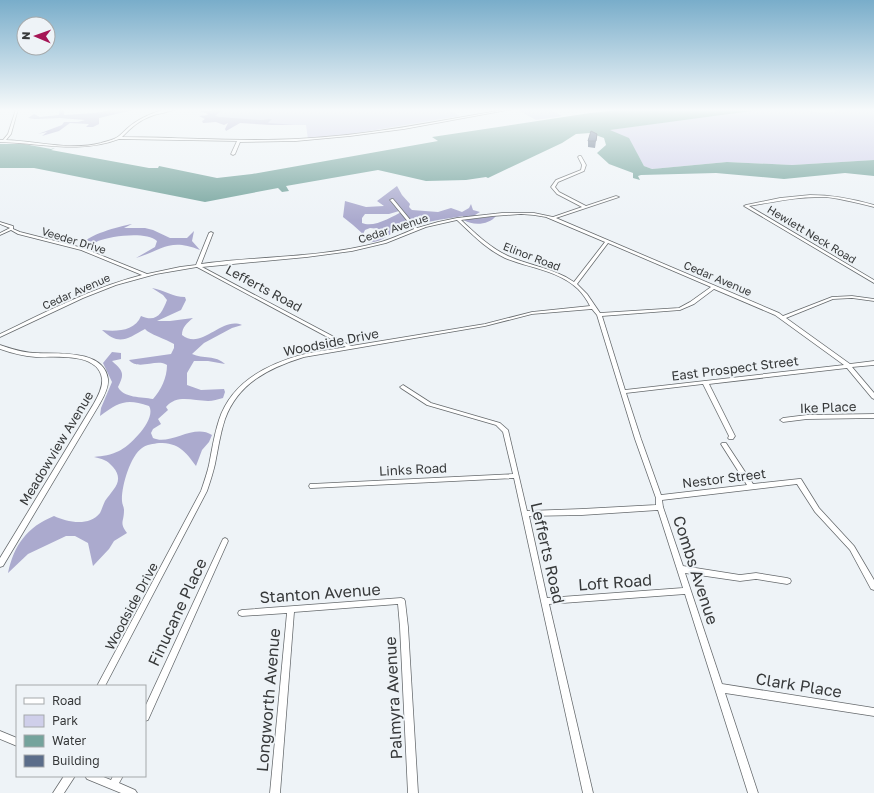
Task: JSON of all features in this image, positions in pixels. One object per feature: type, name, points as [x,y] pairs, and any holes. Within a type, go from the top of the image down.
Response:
[{"type":"street","points":[[60,146],[76,148],[91,146]]},
{"type":"street","points":[[233,154],[237,146]]},
{"type":"street","points":[[580,157],[584,165],[582,171],[554,184],[554,189],[558,193],[585,207]]},
{"type":"street","name":"Hewlett Neck Road","points":[[874,206],[843,198],[812,195],[746,206],[874,282]]},
{"type":"street","points":[[553,218],[617,197]]},
{"type":"street","points":[[392,200],[417,230]]},
{"type":"street","name":"Cedar Avenue","points":[[0,336],[105,288],[127,280],[166,270],[348,250],[386,242],[430,225],[458,219],[507,214],[536,214],[553,218],[783,318],[848,366],[874,397]]},
{"type":"street","name":"Elinor Road","points":[[458,219],[479,240],[497,252],[514,260],[554,272],[575,284],[599,315],[612,357]]},
{"type":"street","name":"Veeder Drive","points":[[0,223],[12,227],[11,229],[82,249],[146,275]]},
{"type":"street","points":[[0,234],[11,229]]},
{"type":"street","points":[[198,266],[211,233]]},
{"type":"street","points":[[575,284],[607,241]]},
{"type":"street","name":"Lefferts Road","points":[[198,266],[351,348]]},
{"type":"street","points":[[599,315],[680,309],[692,304],[714,287]]},
{"type":"street","points":[[783,318],[832,298],[852,297],[874,300]]},
{"type":"street","name":"Woodside Drive","points":[[102,685],[204,491],[227,406],[235,394],[251,379],[279,363],[302,356],[485,325],[532,313],[594,307]]},
{"type":"street","name":"Meadowview Avenue","points":[[0,347],[20,353],[86,358],[92,361],[101,370],[105,380],[103,390],[96,405],[0,564]]},
{"type":"street","name":"Combs Avenue","points":[[612,357],[659,498],[660,507],[753,793]]},
{"type":"street","name":"East Prospect Street","points":[[624,392],[874,363]]},
{"type":"street","points":[[705,382],[732,436],[731,438]]},
{"type":"street","name":"Lefferts Road","points":[[403,387],[429,404],[502,426],[506,431],[588,793]]},
{"type":"street","name":"Ike Place","points":[[783,420],[806,417],[874,416]]},
{"type":"street","points":[[724,444],[752,487]]},
{"type":"street","name":"Links Road","points":[[312,486],[516,476]]},
{"type":"street","name":"Nestor Street","points":[[659,498],[799,481],[817,510],[852,548],[874,587]]},
{"type":"street","points":[[525,514],[660,507]]},
{"type":"street","name":"Finucane Place","points":[[146,715],[225,541]]},
{"type":"street","points":[[680,569],[740,578],[756,576],[787,581]]},
{"type":"street","name":"Loft Road","points":[[544,601],[688,591]]},
{"type":"street","name":"Stanton Avenue","points":[[242,613],[401,601]]},
{"type":"street","name":"Palmyra Avenue","points":[[401,601],[404,627],[413,793]]},
{"type":"street","name":"Longworth Avenue","points":[[275,793],[291,609]]},
{"type":"street","name":"Clark Place","points":[[720,688],[874,712]]},
{"type":"street","points":[[0,735],[16,742]]},
{"type":"street","points":[[58,793],[69,777]]},
{"type":"street","points":[[93,777],[132,793]]},
{"type":"street","points":[[114,785],[118,777]]},
{"type":"green space","points":[[630,146],[874,146],[874,160],[792,165],[727,162],[652,169],[644,166],[635,150]]},
{"type":"shaded area","points":[[397,186],[402,195],[410,204],[409,207],[412,210],[438,212],[451,208],[462,212],[469,208],[471,204],[473,210],[480,212],[475,215],[473,219],[496,216],[493,219],[481,224],[468,222],[464,220],[463,216],[422,223],[399,229],[376,242],[368,242],[368,240],[380,235],[381,231],[379,229],[370,228],[365,230],[363,234],[343,217],[345,201],[366,207],[384,206],[377,201]],"holes":[[[403,211],[377,223],[362,223],[362,218],[365,214],[389,214]]]},
{"type":"shaded area","points":[[132,224],[124,228],[145,228],[170,238],[187,238],[194,231],[192,241],[200,250],[181,245],[174,245],[161,248],[136,258],[155,247],[157,241],[145,236],[128,235],[104,239],[81,250],[80,246],[90,238],[119,227]]},
{"type":"shaded area","points":[[152,288],[176,296],[185,297],[186,300],[181,310],[157,321],[193,318],[185,325],[182,332],[182,335],[189,339],[197,339],[227,325],[242,325],[232,328],[204,343],[192,354],[218,359],[225,364],[208,361],[194,361],[187,373],[187,385],[201,390],[224,389],[225,392],[223,398],[210,401],[180,399],[170,403],[166,407],[168,410],[158,419],[161,424],[153,429],[151,433],[153,438],[160,440],[190,433],[205,432],[212,435],[209,442],[202,450],[196,466],[185,452],[172,444],[150,444],[138,452],[127,473],[122,495],[124,510],[123,524],[127,533],[114,541],[109,549],[93,566],[88,543],[75,536],[66,536],[28,554],[8,573],[18,546],[29,531],[45,520],[54,516],[65,520],[78,522],[90,520],[100,513],[105,501],[114,489],[118,481],[118,477],[113,467],[105,460],[94,457],[116,452],[129,444],[146,425],[150,411],[149,406],[128,402],[112,407],[100,416],[101,408],[112,382],[103,363],[112,352],[121,353],[121,359],[112,361],[122,372],[122,378],[118,387],[120,391],[128,395],[153,399],[163,384],[167,365],[158,363],[142,365],[133,363],[129,360],[171,354],[174,344],[150,333],[145,329],[133,336],[123,339],[113,338],[102,330],[113,331],[130,328],[141,316],[151,318],[158,316],[167,300],[163,295]]},
{"type":"water","points":[[0,146],[35,146],[51,149],[55,148],[51,150],[149,168],[158,168],[159,166],[217,178],[252,174],[410,146],[556,146],[488,178],[426,181],[378,170],[286,186],[289,191],[282,192],[278,188],[205,202],[34,168],[0,168]]},
{"type":"water","points":[[605,146],[633,146],[644,166],[652,169],[727,162],[792,165],[874,160],[874,176],[845,173],[784,179],[716,173],[641,175],[638,176],[640,180],[633,178],[633,173],[609,164],[597,153]]}]
